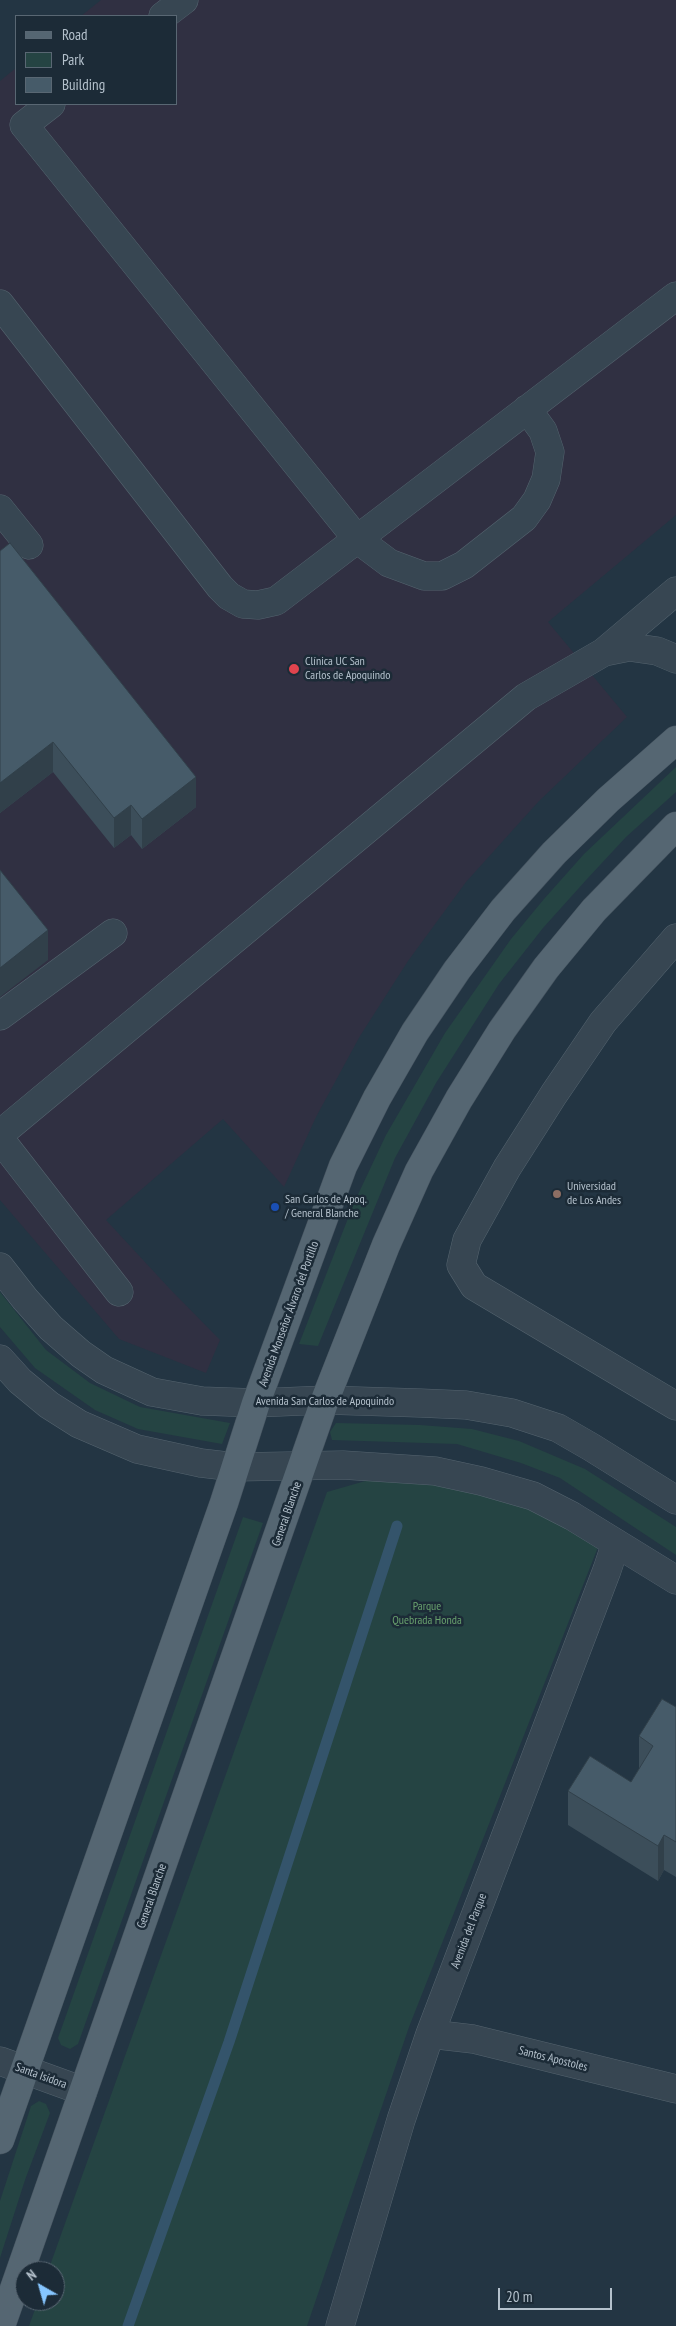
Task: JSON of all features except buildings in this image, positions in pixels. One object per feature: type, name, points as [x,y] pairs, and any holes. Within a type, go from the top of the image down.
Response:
[{"type":"main road","name":"Avenida Monseñor Álvaro del Portillo","points":[[235,1467],[256,1403],[343,1166],[377,1098],[415,1032],[457,970],[492,924],[547,860],[608,800],[676,740]]},
{"type":"main road","points":[[303,1466],[326,1400],[386,1245],[419,1171],[458,1099],[502,1030],[546,968],[594,910],[676,826]]},
{"type":"main road","name":"General Blanche","points":[[1,2326],[303,1466]]},
{"type":"main road","points":[[0,2140],[12,2065],[235,1467]]},
{"type":"street","points":[[165,15],[184,0]]},
{"type":"street","points":[[51,105],[24,125],[357,538],[390,562],[424,576],[442,576],[464,565],[524,518],[537,500],[546,479],[550,452],[543,431],[527,409]]},
{"type":"street","points":[[0,304],[220,587],[229,596],[244,604],[258,605],[276,601],[676,296]]},
{"type":"street","points":[[0,510],[29,545]]},
{"type":"street","points":[[119,1292],[3,1147],[526,697],[604,652],[676,591]]},
{"type":"street","points":[[604,652],[629,647],[657,652],[676,659]]},
{"type":"street","points":[[0,1016],[113,933]]},
{"type":"street","points":[[676,938],[602,1022],[554,1094],[507,1168],[467,1240],[461,1265],[474,1286],[676,1406]]},
{"type":"street","name":"Avenida San Carlos de Apoquindo","points":[[0,1267],[51,1328],[104,1370],[128,1383],[176,1397],[202,1401],[256,1403],[326,1400],[466,1405],[512,1413],[558,1428],[592,1446],[676,1500]]},
{"type":"street","points":[[0,1359],[20,1382],[49,1405],[79,1424],[137,1449],[235,1467],[343,1465],[435,1471],[481,1481],[533,1496],[616,1543],[676,1580]]},
{"type":"street","name":"Avenida del Parque","points":[[340,2326],[401,2120],[430,2034],[608,1570],[616,1543]]},
{"type":"street","name":"Santos Apostoles","points":[[430,2034],[473,2039],[676,2089]]},
{"type":"street","name":"Santa Isidora","points":[[12,2065],[83,2091]]},
{"type":"shaded area","name":"Clínica UC San Carlos de Apoquindo","points":[[101,0],[676,0],[676,515],[548,622],[627,717],[539,801],[466,882],[408,961],[360,1036],[316,1117],[284,1187],[223,1119],[106,1220],[220,1340],[206,1373],[119,1339],[0,1200],[0,81],[15,69],[15,105],[178,105],[178,15],[82,15]]},
{"type":"green space","points":[[676,767],[676,792],[626,837],[587,879],[543,928],[499,984],[436,1083],[395,1158],[318,1346],[299,1344],[354,1203],[386,1135],[445,1033],[511,939],[544,899],[584,854]]},
{"type":"green space","points":[[0,1292],[46,1350],[90,1383],[140,1407],[230,1423],[222,1444],[138,1429],[95,1410],[35,1368],[0,1327]]},
{"type":"green space","points":[[336,1423],[420,1425],[472,1429],[519,1441],[585,1469],[676,1527],[676,1555],[560,1478],[521,1463],[457,1444],[332,1440],[330,1432]]},
{"type":"green space","name":"Parque Quebrada Honda","points":[[407,1469],[533,1496],[602,1537],[409,2027],[307,2326],[29,2326],[34,2311],[65,2311],[65,2261],[52,2261],[327,1492]]},
{"type":"green space","points":[[243,1517],[263,1523],[78,2044],[70,2049],[61,2045],[58,2038]]},
{"type":"green space","points":[[39,2101],[46,2104],[50,2113],[25,2180],[0,2258],[0,2201],[31,2106]]},
{"type":"waterway","points":[[128,2326],[229,2042],[397,1526]]},
{"type":"place","name":"Clínica UC San Carlos de Apoquindo","points":[[294,669]]},
{"type":"place","name":"Universidad de Los Andes","points":[[557,1194]]},
{"type":"place","name":"San Carlos de Apoq. / General Blanche","points":[[275,1207]]}]
